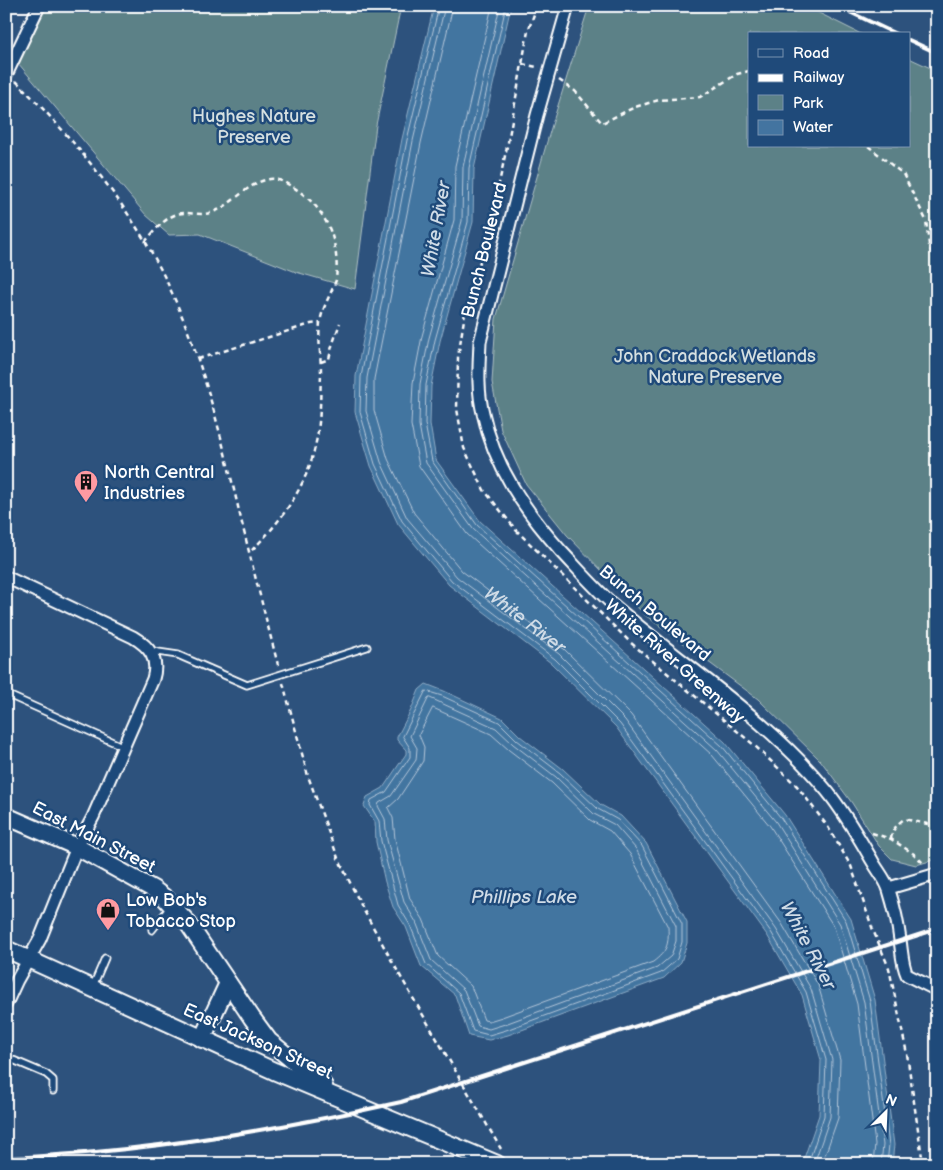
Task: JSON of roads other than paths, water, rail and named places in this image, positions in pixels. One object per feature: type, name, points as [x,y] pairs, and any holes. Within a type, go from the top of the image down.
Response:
[{"type":"main road","name":"East Main Street","points":[[6,816],[77,848],[153,889],[172,905],[187,922],[269,1040],[305,1072],[339,1097]]},
{"type":"main road","name":"East Jackson Street","points":[[6,949],[291,1079],[501,1160]]},
{"type":"main road","points":[[202,1039],[228,983]]},
{"type":"street","points":[[7,74],[39,6]]},
{"type":"street","name":"Bunch Boulevard","points":[[568,6],[484,319],[480,342],[479,393],[482,413],[497,458],[528,512],[583,575],[616,607],[755,719],[807,767],[828,792],[889,888],[900,940],[903,966],[907,975],[937,990]]},
{"type":"street","points":[[6,577],[133,637],[151,651],[156,665],[155,672],[124,747],[77,848],[40,939],[6,1004]]},
{"type":"street","points":[[889,888],[933,875]]},
{"type":"lane","points":[[151,651],[178,655],[247,685],[367,647]]},
{"type":"lane","points":[[6,694],[124,747]]},
{"type":"lane","points":[[152,930],[172,905]]},
{"type":"lane","points":[[92,988],[104,958]]},
{"type":"lane","points":[[6,1057],[46,1074],[52,1080],[53,1091]]},
{"type":"water","name":"White River","points":[[434,6],[511,6],[474,169],[473,222],[440,341],[431,386],[430,424],[436,460],[480,521],[725,742],[785,815],[851,919],[875,1000],[894,1145],[892,1164],[802,1164],[819,1115],[821,1060],[802,995],[767,935],[616,727],[551,663],[449,585],[398,524],[371,466],[355,412],[356,376],[402,139]]},
{"type":"water","name":"Phillips Lake","points":[[426,684],[502,718],[520,736],[563,769],[601,805],[621,816],[646,843],[687,922],[687,943],[681,962],[664,978],[508,1035],[489,1040],[469,1036],[455,995],[421,966],[406,927],[393,907],[376,842],[375,822],[364,806],[367,797],[383,788],[406,754],[406,750],[397,740],[397,737],[419,690]]},
{"type":"railway","points":[[837,6],[892,32]]},
{"type":"railway","points":[[910,40],[937,53]]},
{"type":"railway","points":[[6,1158],[156,1146],[254,1131],[401,1102],[937,929]]},
{"type":"place","name":"North Central Industries","points":[[86,503]]},
{"type":"place","name":"Low Bob's Tobacco Stop","points":[[108,931]]},
{"type":"park label","name":"Hughes Nature Preserve","points":[[254,126]]},
{"type":"park label","name":"John Craddock Wetlands Nature Preserve","points":[[715,366]]}]
